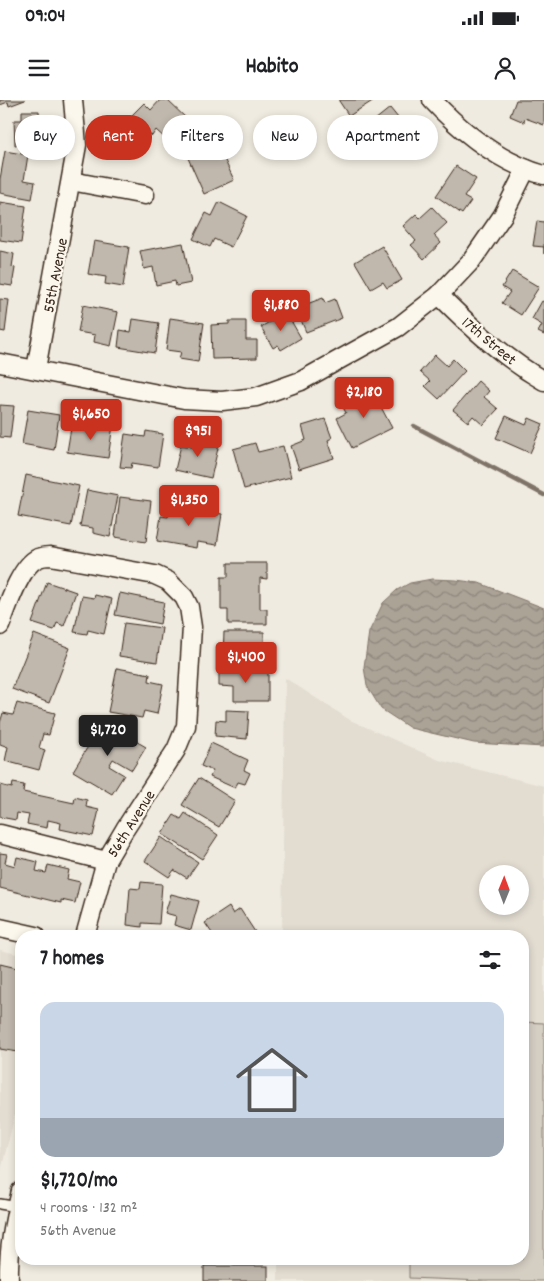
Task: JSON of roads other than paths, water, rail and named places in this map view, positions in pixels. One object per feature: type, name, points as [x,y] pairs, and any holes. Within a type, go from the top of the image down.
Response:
[{"type":"street","name":"55th Avenue","points":[[36,369],[78,145],[73,100]]},
{"type":"street","points":[[432,100],[453,122],[487,149],[544,175]]},
{"type":"street","points":[[0,362],[184,399],[222,401],[256,397],[301,381],[367,346],[398,327],[439,295],[472,260],[504,215],[526,168]]},
{"type":"street","points":[[71,181],[145,195]]},
{"type":"street","name":"17th Street","points":[[439,295],[482,337],[544,382]]},
{"type":"street","name":"56th Avenue","points":[[0,626],[17,584],[28,566],[38,558],[50,556],[155,575],[168,581],[184,597],[189,607],[192,627],[186,726],[176,750],[106,862],[87,930]]},
{"type":"street","points":[[0,834],[106,862]]},
{"type":"street","points":[[0,928],[15,931]]},
{"type":"street","points":[[8,1281],[8,1266],[15,1218]]},
{"type":"lane","points":[[0,1204],[15,1197]]},
{"type":"water","points":[[432,579],[479,583],[544,608],[544,747],[474,743],[410,728],[381,709],[367,686],[364,667],[369,632],[383,603],[397,590],[410,583]]},
{"type":"waterway","points":[[414,426],[544,495]]}]
